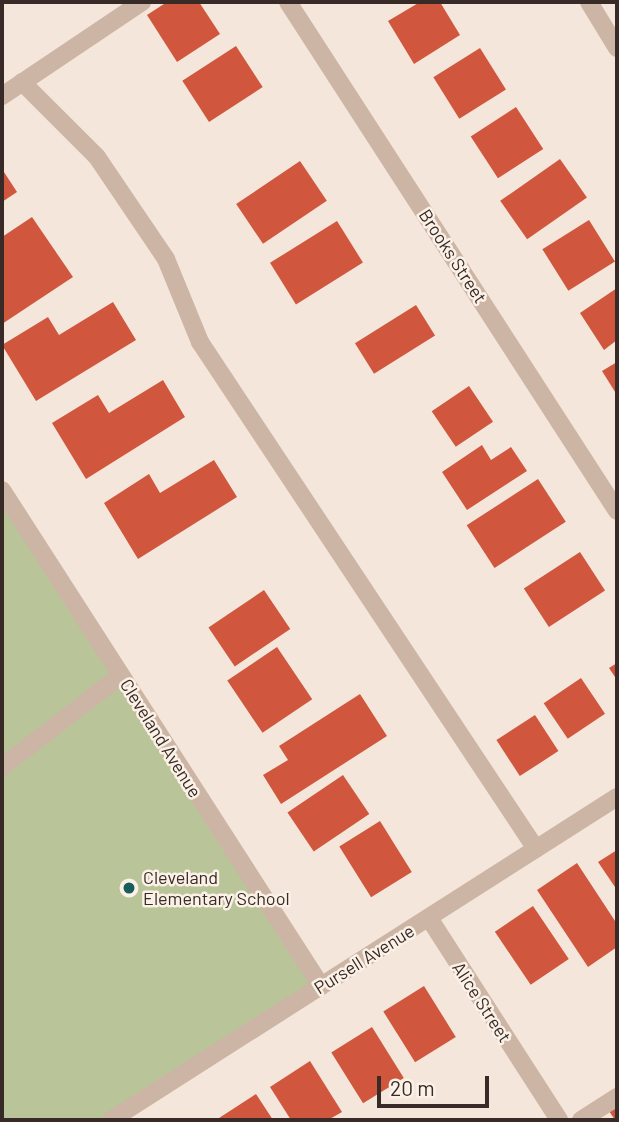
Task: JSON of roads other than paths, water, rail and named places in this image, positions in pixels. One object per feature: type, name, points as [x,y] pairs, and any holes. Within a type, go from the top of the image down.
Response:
[{"type":"street","points":[[2,96],[142,2]]},
{"type":"street","name":"Brooks Street","points":[[288,2],[617,511]]},
{"type":"street","points":[[589,2],[617,48]]},
{"type":"street","points":[[22,82],[97,157],[166,259],[200,342],[536,849]]},
{"type":"street","name":"Cleveland Avenue","points":[[2,490],[321,986]]},
{"type":"street","points":[[2,767],[121,675]]},
{"type":"street","name":"Pursell Avenue","points":[[111,1120],[617,797]]},
{"type":"street","name":"Alice Street","points":[[429,918],[559,1120]]},
{"type":"street","points":[[581,1120],[617,1097]]},
{"type":"place","name":"Cleveland Elementary School","points":[[129,888]]}]
